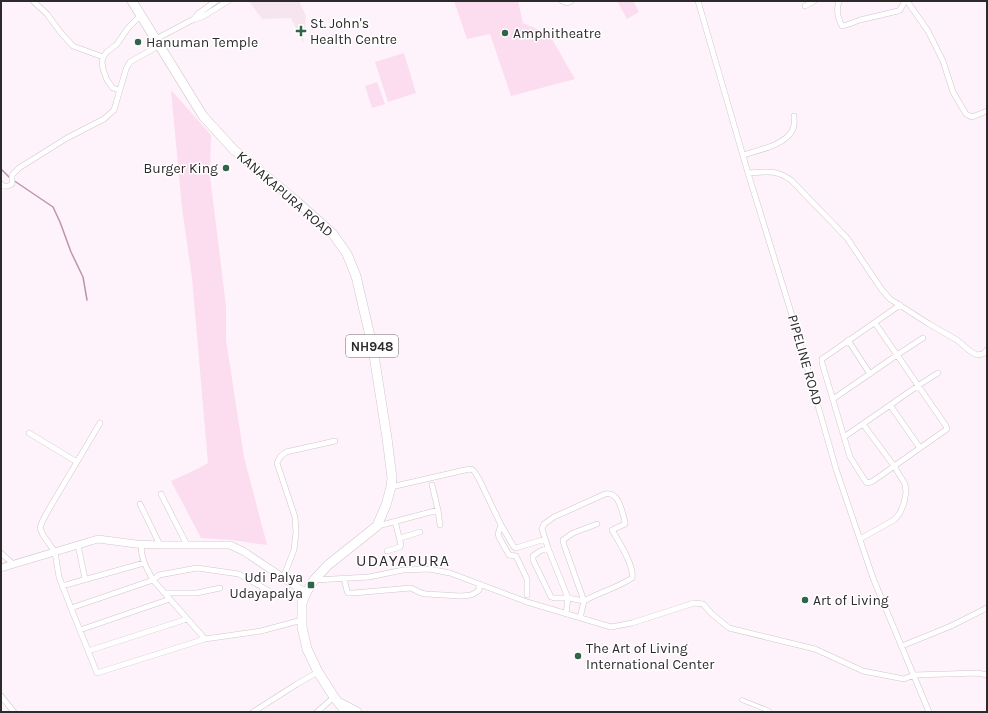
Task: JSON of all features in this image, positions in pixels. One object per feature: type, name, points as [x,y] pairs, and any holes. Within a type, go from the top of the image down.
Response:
[{"type":"highway","name":"KANAKAPURA ROAD","points":[[132,1],[203,116],[234,150],[295,200],[333,234],[347,254],[356,276],[373,349],[387,438],[392,478],[391,487],[377,526],[328,565],[314,580],[302,603],[302,627],[307,649],[318,672],[336,700],[346,712]]},
{"type":"highway","name":"KANAKAPURA ROAD","points":[[336,700],[357,712]]},
{"type":"street","points":[[34,1],[47,14],[73,46],[103,57]]},
{"type":"street","points":[[1,184],[6,186],[12,184],[12,175],[19,168],[67,138],[104,119],[114,110],[126,69],[130,62],[192,20],[216,1]]},
{"type":"street","points":[[192,20],[202,17],[228,1]]},
{"type":"street","points":[[562,1],[567,3],[571,1]]},
{"type":"street","name":"PIPELINE ROAD","points":[[698,1],[748,173],[795,325],[836,469],[873,578],[929,712]]},
{"type":"street","points":[[804,6],[814,1]]},
{"type":"street","points":[[839,1],[837,13],[842,26],[898,11],[906,1],[928,30],[943,61],[953,92],[966,114],[972,117],[987,111]]},
{"type":"street","points":[[119,90],[112,88],[107,80],[103,69],[103,57],[117,44],[128,28],[141,15]]},
{"type":"street","points":[[743,155],[770,147],[786,138],[793,130],[794,116]]},
{"type":"street","points":[[748,173],[772,172],[783,175],[791,180],[847,238],[882,290],[890,299],[957,340],[970,352],[977,355],[983,354],[987,350]]},
{"type":"street","points":[[876,322],[947,429],[873,481],[867,482],[850,456],[822,359],[900,305]]},
{"type":"street","points":[[833,399],[923,338]]},
{"type":"street","points":[[848,340],[870,374]]},
{"type":"street","points":[[844,437],[938,373]]},
{"type":"street","points":[[890,405],[920,448]]},
{"type":"street","points":[[100,423],[49,508],[40,528],[55,552],[62,586],[97,673],[205,639],[262,631],[302,620]]},
{"type":"street","points":[[860,539],[894,520],[900,513],[906,492],[905,484],[894,466],[863,424]]},
{"type":"street","points":[[29,433],[77,462]]},
{"type":"street","points":[[283,578],[294,550],[296,532],[295,517],[277,463],[280,457],[286,452],[335,441]]},
{"type":"street","points":[[391,487],[471,469],[479,478],[500,525],[514,547],[516,548],[545,539]]},
{"type":"street","points":[[432,486],[440,526]]},
{"type":"street","points":[[548,548],[534,555],[533,560],[551,597],[568,598],[584,601],[632,578],[633,574],[628,560],[612,530],[625,524],[616,497],[608,493],[605,494],[554,517],[544,524],[542,529],[545,539],[568,598],[566,614]]},
{"type":"street","points":[[161,494],[187,545]]},
{"type":"street","points":[[140,504],[160,545]]},
{"type":"street","points":[[377,526],[438,510]]},
{"type":"street","points":[[387,550],[400,547],[401,545],[395,521]]},
{"type":"street","points":[[580,618],[584,601],[563,540],[573,533],[597,524]]},
{"type":"street","points":[[500,525],[498,534],[499,537],[509,555],[516,556],[527,579],[527,596]]},
{"type":"street","points":[[400,538],[420,532]]},
{"type":"street","points":[[1,568],[98,539],[160,545],[230,545],[243,551],[306,593]]},
{"type":"street","points":[[141,544],[144,563],[153,580],[205,639]]},
{"type":"street","points":[[78,545],[86,579]]},
{"type":"street","points":[[1,553],[13,564]]},
{"type":"street","points":[[62,586],[144,563]]},
{"type":"street","points":[[71,608],[153,580],[159,575],[197,568],[239,574],[269,591]]},
{"type":"street","points":[[314,580],[369,577],[403,570],[429,569],[450,573],[527,602],[611,627],[632,623],[694,603],[702,604],[729,628],[815,649],[863,671],[904,679],[914,675],[978,673],[987,675]]},
{"type":"street","points":[[344,578],[348,593],[411,588],[426,594],[466,596],[479,590],[480,584]]},
{"type":"street","points":[[164,593],[197,593],[220,588]]},
{"type":"street","points":[[80,630],[170,599]]},
{"type":"street","points":[[902,646],[951,626],[987,608]]},
{"type":"street","points":[[88,651],[188,619]]},
{"type":"street","points":[[253,712],[318,672]]},
{"type":"street","points":[[1,696],[14,712]]},
{"type":"street","points":[[317,712],[336,700]]},
{"type":"street","points":[[742,700],[770,712]]},
{"type":"shaded area","name":"St. John's Health Centre","points":[[249,1],[299,1],[306,16],[303,43],[291,18],[262,19]]},
{"type":"shaded area","points":[[454,1],[518,1],[523,23],[549,34],[575,79],[511,96],[490,34],[467,39]]},
{"type":"shaded area","points":[[617,1],[633,1],[639,12],[627,19]]},
{"type":"shaded area","points":[[404,53],[416,93],[388,102],[375,62]]},
{"type":"shaded area","points":[[377,82],[385,104],[372,108],[365,86]]},
{"type":"shaded area","points":[[171,90],[211,135],[210,176],[226,306],[226,340],[244,457],[267,545],[232,540],[201,538],[171,481],[208,463],[192,278],[182,208]]},
{"type":"waterway","points":[[1,169],[10,178]]},
{"type":"waterway","points":[[13,180],[53,207],[83,277],[87,300]]},
{"type":"place","name":"St. John's Health Centre","points":[[301,31]]},
{"type":"place","name":"Amphitheatre","points":[[505,33]]},
{"type":"place","name":"Hanuman Temple","points":[[138,42]]},
{"type":"place","name":"Burger King","points":[[226,168]]},
{"type":"place","name":"Udi Palya Udayapalya","points":[[311,585]]},
{"type":"place","name":"Art of Living","points":[[805,600]]},
{"type":"place","name":"The Art of Living International Center","points":[[578,656]]},
{"type":"district","name":"UDAYAPURA","points":[[403,560]]}]
